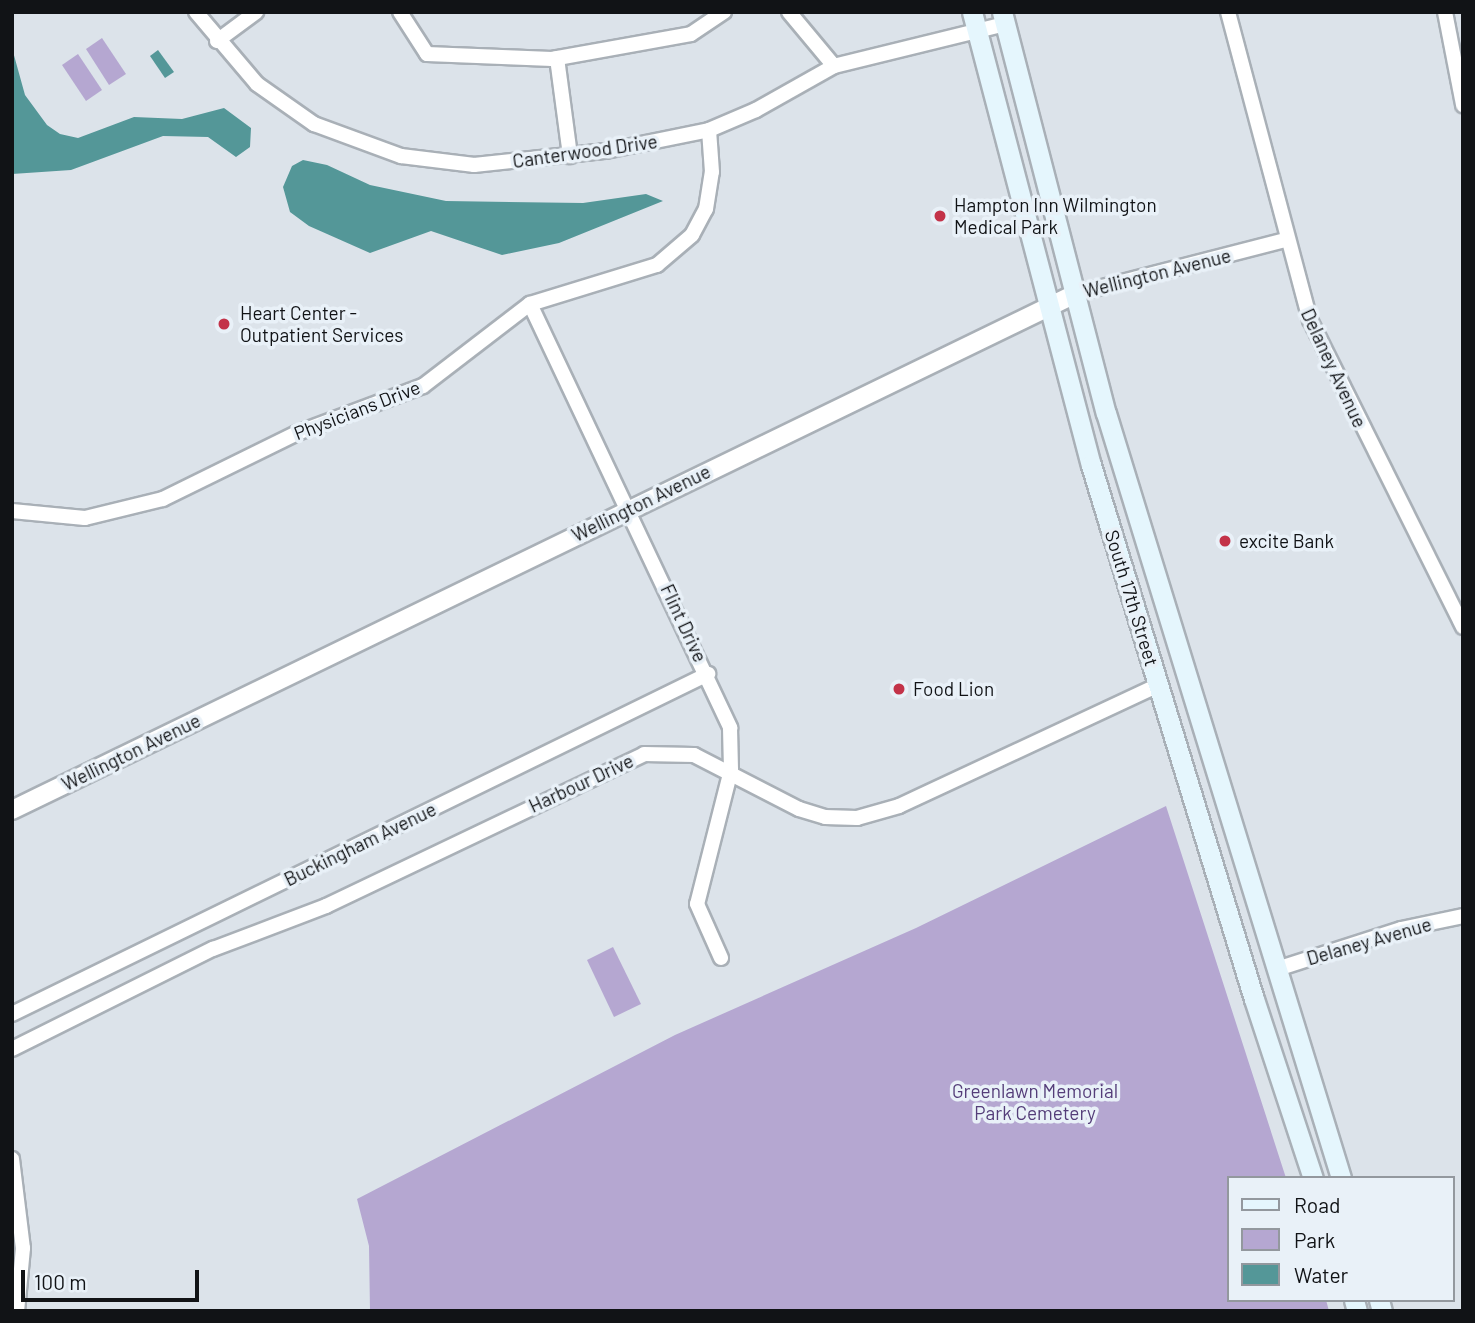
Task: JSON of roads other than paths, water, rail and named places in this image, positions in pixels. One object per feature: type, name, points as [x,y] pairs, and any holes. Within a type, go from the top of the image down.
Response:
[{"type":"main road","name":"South 17th Street","points":[[1003,18],[1128,484],[1340,1176]]},
{"type":"main road","name":"South 17th Street","points":[[974,21],[1047,306],[1158,685],[1312,1176]]},
{"type":"street","name":"Canterwood Drive","points":[[196,12],[217,41],[282,103],[323,129],[376,150],[448,164],[570,156],[709,130],[756,110],[834,66],[974,21],[1003,18]]},
{"type":"street","points":[[217,41],[256,12]]},
{"type":"street","points":[[400,12],[427,54],[557,58],[691,34],[724,12]]},
{"type":"street","points":[[789,12],[834,66]]},
{"type":"street","name":"Delaney Avenue","points":[[1228,12],[1286,240],[1323,352],[1463,627]]},
{"type":"street","points":[[1445,12],[1463,105]]},
{"type":"street","points":[[557,58],[570,156]]},
{"type":"street","name":"Physicians Drive","points":[[12,511],[85,518],[113,515],[163,499],[297,433],[423,386],[530,304],[565,290],[640,272],[680,248],[699,224],[710,194],[709,130]]},
{"type":"street","name":"Wellington Avenue","points":[[12,810],[1047,306],[1075,294],[1286,240]]},
{"type":"street","name":"Flint Drive","points":[[530,304],[708,674],[730,728],[731,770],[697,904],[722,958]]},
{"type":"street","name":"Buckingham Avenue","points":[[12,1014],[708,674]]},
{"type":"street","name":"Harbour Drive","points":[[12,1049],[213,949],[326,906],[644,754],[686,753],[731,770],[799,809],[841,818],[869,816],[1158,685]]},
{"type":"street","name":"Delaney Avenue","points":[[1277,969],[1401,929],[1463,916]]},
{"type":"street","points":[[12,1159],[23,1248],[17,1311]]},
{"type":"water","points":[[12,48],[25,95],[47,125],[60,134],[78,138],[134,117],[182,119],[224,108],[251,128],[250,147],[236,157],[208,137],[163,136],[71,170],[12,174]]},
{"type":"water","points":[[158,50],[174,72],[165,78],[150,56]]},
{"type":"water","points":[[303,160],[327,165],[370,185],[446,201],[583,203],[646,194],[663,201],[559,243],[502,255],[431,231],[370,253],[309,226],[290,212],[283,187],[292,166]]},
{"type":"place","name":"Hampton Inn Wilmington Medical Park","points":[[940,216]]},
{"type":"place","name":"Heart Center - Outpatient Services","points":[[224,324]]},
{"type":"place","name":"excite Bank","points":[[1225,541]]},
{"type":"place","name":"Food Lion","points":[[899,689]]},
{"type":"park label","name":"Greenlawn Memorial Park Cemetery","points":[[1035,1102]]}]
